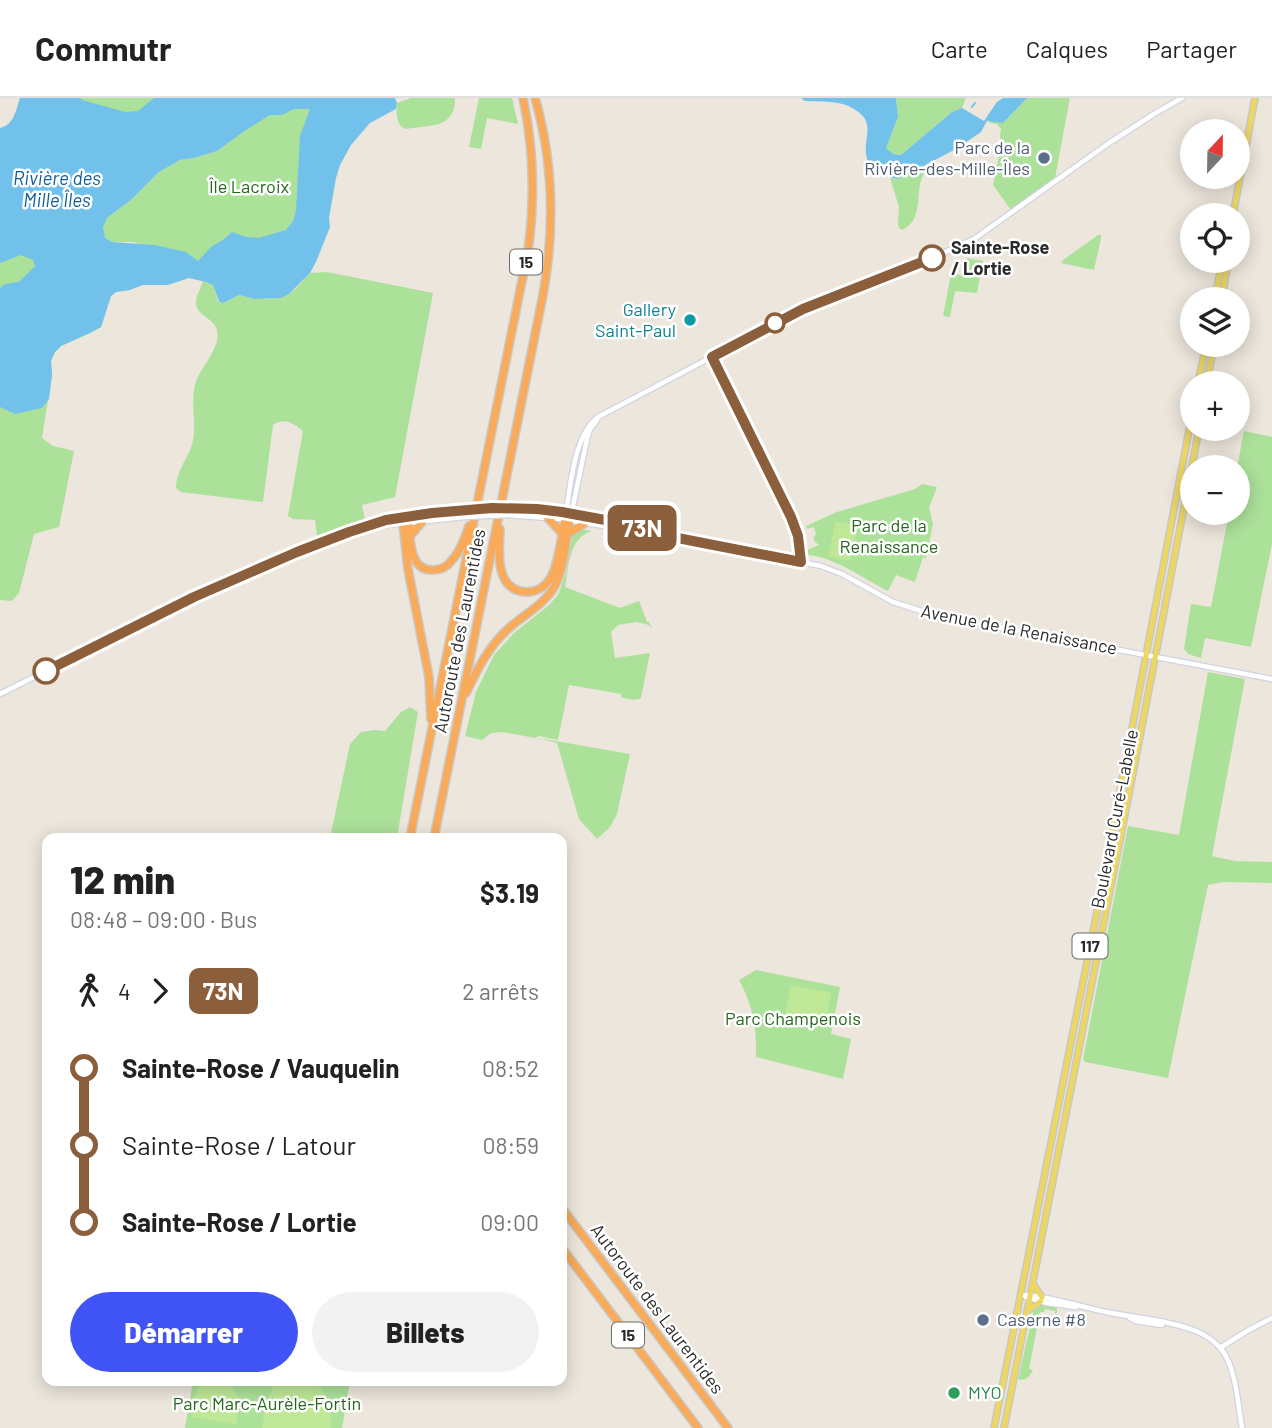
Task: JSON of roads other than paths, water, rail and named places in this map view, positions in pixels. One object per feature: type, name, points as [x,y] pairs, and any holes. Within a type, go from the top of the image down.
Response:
[{"type":"highway","name":"Autoroute des Laurentides","points":[[412,833],[531,226],[533,170],[523,98]]},
{"type":"highway","name":"Autoroute des Laurentides","points":[[435,833],[550,251],[550,175],[535,98]]},
{"type":"highway","points":[[500,506],[500,567],[504,579],[515,589],[524,592],[541,588],[547,583],[555,569],[568,516]]},
{"type":"highway","points":[[406,522],[412,554],[418,564],[429,570],[440,569],[456,556],[476,510]]},
{"type":"highway","points":[[547,517],[564,534]]},
{"type":"highway","points":[[406,522],[408,569],[430,685],[431,737]]},
{"type":"highway","points":[[410,536],[422,522]]},
{"type":"highway","points":[[564,534],[585,523]]},
{"type":"highway","points":[[461,703],[480,664],[496,641],[553,589],[559,574],[564,534]]},
{"type":"highway","name":"Autoroute des Laurentides","points":[[567,1215],[727,1428]]},
{"type":"highway","name":"15","points":[[567,1255],[698,1428]]},
{"type":"main road","points":[[1235,203],[1255,98]]},
{"type":"main road","name":"Boulevard Curé-Labelle","points":[[994,1428],[1187,441]]},
{"type":"main road","name":"Boulevard Curé-Labelle","points":[[1004,1428],[1197,441]]},
{"type":"main road","points":[[1027,1311],[1041,1299],[1033,1284]]},
{"type":"street","points":[[568,516],[574,468],[582,436],[591,422],[803,309],[971,241],[1109,143],[1182,98]]},
{"type":"street","points":[[0,694],[194,597],[336,536],[396,518],[466,509],[510,508],[568,516]]},
{"type":"street","points":[[367,527],[464,517],[568,516]]},
{"type":"street","name":"Avenue de la Renaissance","points":[[568,516],[585,523],[652,533]]},
{"type":"street","name":"Avenue de la Renaissance","points":[[568,516],[616,522],[652,533],[824,567],[886,599],[926,613],[1272,679]]},
{"type":"street","points":[[1021,1295],[1067,1306],[1152,1319],[1202,1333],[1220,1348],[1228,1360],[1242,1428]]},
{"type":"street","points":[[1220,1348],[1272,1318]]},
{"type":"water","name":"Rivière des Mille Îles","points":[[20,98],[80,98],[125,112],[138,111],[154,98],[395,98],[397,103],[396,109],[370,123],[351,145],[336,178],[330,227],[316,262],[310,273],[289,294],[281,298],[255,299],[239,295],[223,303],[219,302],[213,285],[189,278],[168,285],[143,285],[116,292],[111,296],[101,327],[61,346],[55,352],[51,361],[49,399],[42,408],[15,414],[0,407],[0,288],[5,284],[19,282],[35,266],[33,260],[21,255],[0,263],[0,128],[11,120]],"holes":[[[294,109],[310,109],[300,136],[296,211],[286,230],[259,238],[232,232],[212,246],[198,261],[186,252],[154,245],[112,242],[105,238],[103,227],[107,218],[132,199],[159,172],[180,160],[217,151],[270,115],[282,115]]]},
{"type":"water","points":[[801,98],[896,98],[898,117],[886,148],[893,154],[901,155],[952,112],[962,108],[984,121],[1003,98],[1027,98],[1003,123],[987,121],[981,132],[956,149],[898,179],[882,174],[873,168],[867,159],[868,129],[861,114],[843,104],[805,101]]},
{"type":"waterway","points":[[972,107],[975,103]]},
{"type":"place","name":"Parc de la Rivière-des-Mille-Îles","points":[[1044,158]]},
{"type":"place","name":"Sainte-Rose / Lortie","points":[[932,258]]},
{"type":"place","name":"Gallery Saint-Paul","points":[[690,320]]},
{"type":"place","name":"Caserne #8","points":[[983,1320]]},
{"type":"place","name":"MYO","points":[[954,1393]]},
{"type":"park label","name":"Île Lacroix","points":[[249,187]]},
{"type":"park label","name":"Parc de la Renaissance","points":[[889,536]]},
{"type":"park label","name":"Parc Champenois","points":[[793,1019]]},
{"type":"park label","name":"Parc Marc-Aurèle-Fortin","points":[[267,1404]]}]
